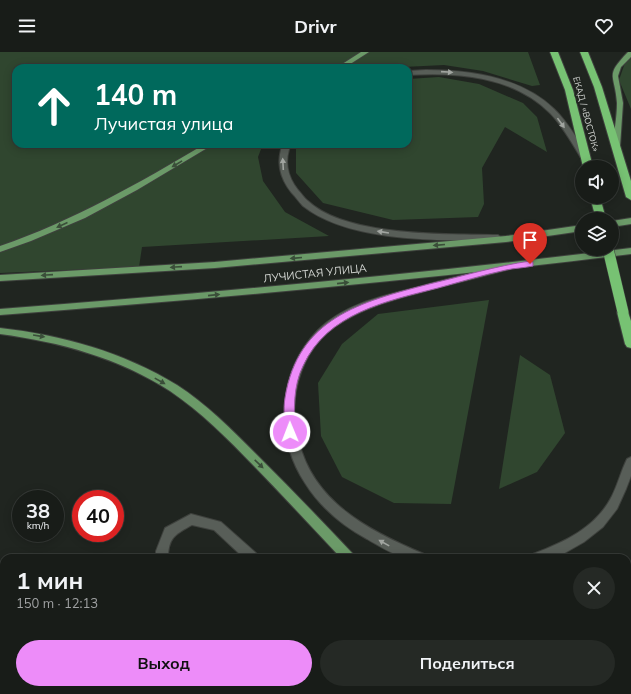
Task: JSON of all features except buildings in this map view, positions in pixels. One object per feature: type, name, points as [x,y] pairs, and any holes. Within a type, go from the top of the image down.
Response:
[{"type":"highway","name":"ЕКАД / «ВОСТОК»","points":[[554,52],[569,90],[586,160]]},
{"type":"highway","name":"ЕКАД / «ВОСТОК»","points":[[584,52],[598,87],[631,198]]},
{"type":"highway","points":[[610,256],[631,344]]},
{"type":"main road","points":[[346,64],[366,52]]},
{"type":"main road","points":[[616,147],[620,103],[615,76],[618,66],[631,53]]},
{"type":"main road","points":[[0,249],[47,232],[77,219],[203,148]]},
{"type":"main road","points":[[619,223],[631,221]]},
{"type":"main road","name":"ЛУЧИСТАЯ УЛИЦА","points":[[0,278],[215,265],[506,239],[575,229]]},
{"type":"main road","name":"ЛУЧИСТАЯ УЛИЦА","points":[[0,312],[183,298],[507,267],[631,250]]},
{"type":"main road","points":[[0,331],[42,336],[89,348],[129,364],[173,388],[218,424],[264,469],[345,554]]},
{"type":"street","points":[[412,72],[432,71],[464,73],[501,82],[524,91],[541,101],[553,112],[584,160]]},
{"type":"street","points":[[286,148],[282,168],[293,191],[306,204],[338,221],[378,232],[404,236],[506,239]]},
{"type":"street","points":[[410,554],[392,547],[362,531],[336,511],[317,490],[303,470],[294,448],[290,432],[290,399],[297,367],[305,352],[320,334],[344,316],[368,304],[507,267]]},
{"type":"street","points":[[550,554],[572,544],[598,526],[613,505],[631,462]]},
{"type":"street","points":[[162,554],[169,532],[191,519],[217,526],[248,554]]},
{"type":"green space","points":[[0,52],[528,52],[540,85],[532,86],[483,71],[444,65],[412,67],[412,64],[12,64],[12,148],[261,148],[258,157],[263,181],[285,212],[329,236],[142,247],[139,267],[0,273]]},
{"type":"green space","points":[[631,58],[631,109],[619,80],[626,60]]},
{"type":"green space","points":[[439,77],[479,84],[523,103],[537,117],[547,152],[505,127],[482,168],[484,204],[478,217],[393,220],[323,203],[296,173],[296,148],[412,148],[412,79]]},
{"type":"green space","points":[[489,300],[451,504],[394,503],[342,477],[321,436],[318,383],[342,344],[378,314]]},
{"type":"green space","points":[[520,355],[550,375],[565,433],[537,472],[499,489]]},
{"type":"route","points":[[290,432],[290,399],[297,367],[305,352],[320,334],[344,316],[368,304],[408,292],[507,267],[530,264]]}]
